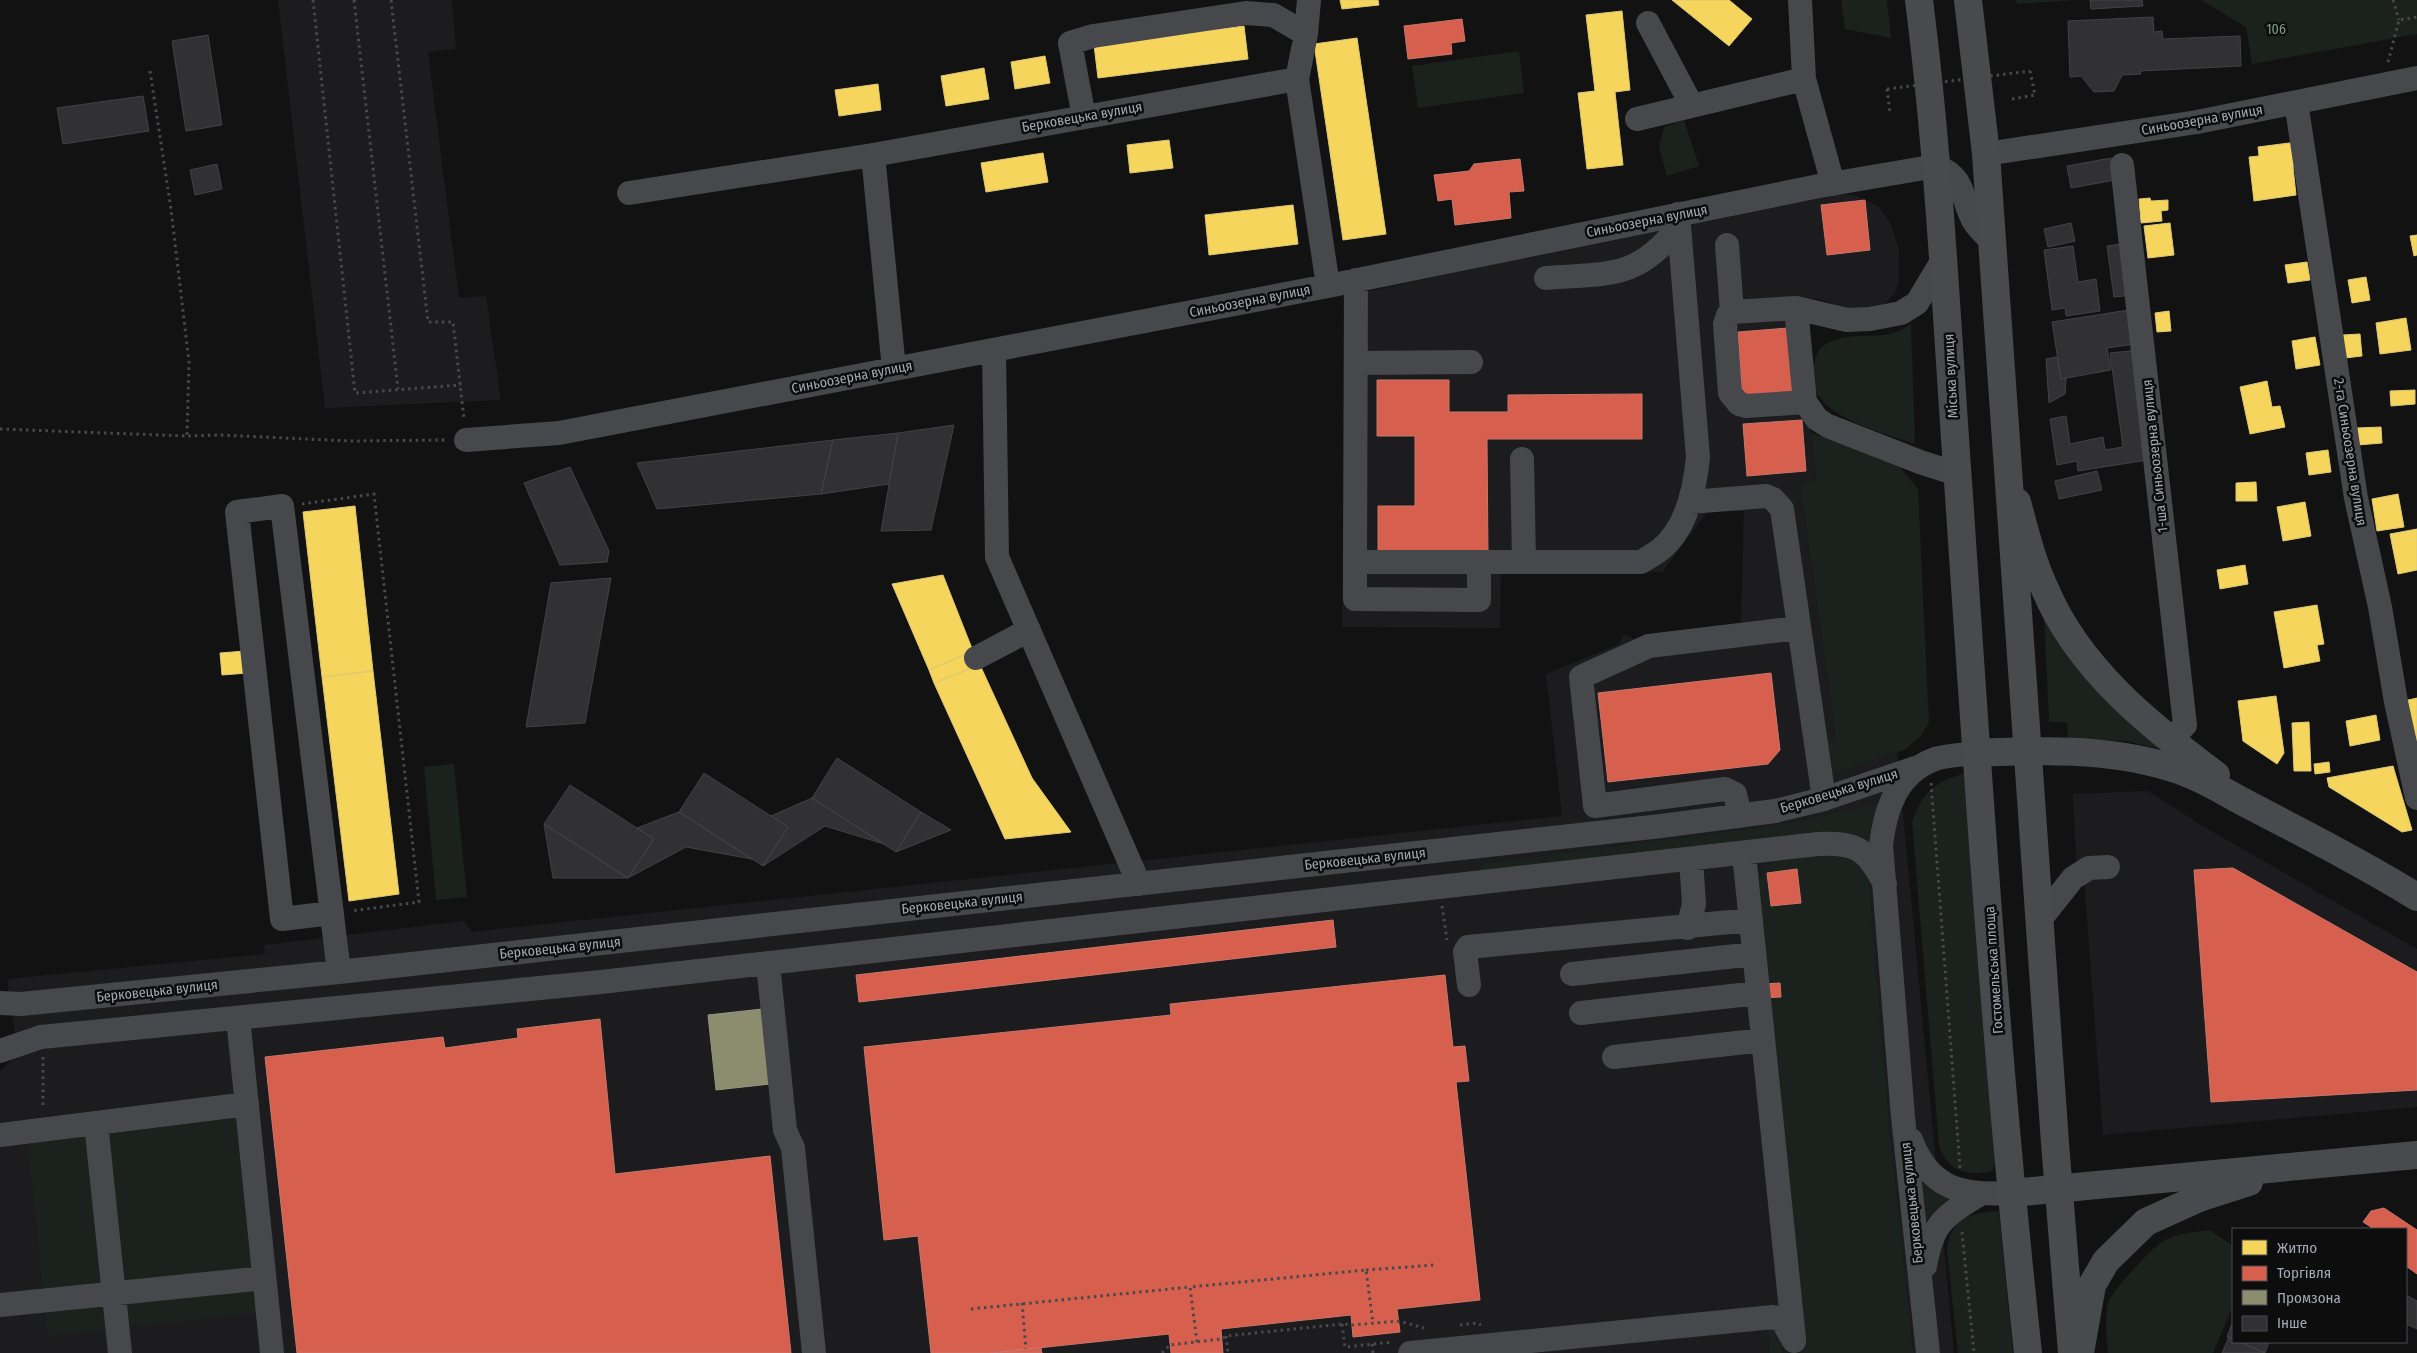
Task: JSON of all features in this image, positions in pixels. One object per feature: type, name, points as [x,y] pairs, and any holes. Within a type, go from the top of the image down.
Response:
[{"type":"main road","name":"Міська вулиця","points":[[1919,0],[1944,258],[1976,753]]},
{"type":"main road","points":[[1968,0],[1986,154],[2029,750],[2039,921],[2072,1353]]},
{"type":"main road","points":[[2008,468],[2031,555],[2045,591],[2068,632],[2116,692],[2170,740],[2217,776],[2241,801]]},
{"type":"main road","points":[[1976,753],[2029,750],[2118,755],[2170,767],[2201,779],[2335,850],[2417,897]]},
{"type":"main road","name":"Гостомельська площа","points":[[1976,753],[2012,1193],[2028,1353]]},
{"type":"main road","points":[[2012,1193],[2410,1153]]},
{"type":"main road","points":[[2080,1353],[2092,1285],[2106,1261],[2146,1222],[2199,1198],[2301,1165]]},
{"type":"street","points":[[1308,0],[1306,34],[1297,79],[1328,286]]},
{"type":"street","points":[[1800,0],[1804,79],[1833,184]]},
{"type":"street","points":[[1084,117],[1070,43],[1093,36],[1246,13],[1273,15],[1306,34]]},
{"type":"street","points":[[1648,23],[1692,106]]},
{"type":"street","name":"Синьоозерна вулиця","points":[[1986,154],[2197,122],[2417,78]]},
{"type":"street","name":"Берковецька вулиця","points":[[629,193],[873,155],[1297,79]]},
{"type":"street","points":[[1637,119],[1804,79]]},
{"type":"street","name":"2-га Синьоозерна вулиця","points":[[2296,102],[2356,498],[2380,607],[2396,702],[2417,798]]},
{"type":"street","points":[[873,155],[894,369]]},
{"type":"street","name":"1-ша Синьоозерна вулиця","points":[[2122,165],[2185,725],[2170,740]]},
{"type":"street","points":[[1936,166],[1947,170],[1957,180],[1972,218],[1980,230],[1992,242]]},
{"type":"street","name":"Синьоозерна вулиця","points":[[466,440],[560,433],[1679,220],[1833,184],[1936,166]]},
{"type":"street","points":[[1546,278],[1616,273],[1639,264],[1663,246],[1679,220]]},
{"type":"street","points":[[1355,562],[1641,562],[1662,549],[1676,530],[1690,502],[1696,481],[1698,456],[1679,220]]},
{"type":"street","points":[[1727,245],[1732,312]]},
{"type":"street","points":[[1805,402],[1746,406],[1733,400],[1730,393],[1725,324],[1728,315],[1732,312],[1796,308],[1847,320],[1870,319],[1901,313],[1917,303],[1944,258]]},
{"type":"street","points":[[1356,280],[1355,599],[1479,600],[1479,562]]},
{"type":"street","points":[[1796,308],[1805,402],[1817,419],[1828,426],[1920,462],[1957,474]]},
{"type":"street","points":[[994,350],[997,557],[1139,884]]},
{"type":"street","points":[[1356,363],[1471,362]]},
{"type":"street","points":[[1522,459],[1524,562]]},
{"type":"street","points":[[1690,502],[1766,496],[1779,503],[1782,509],[1824,799]]},
{"type":"street","points":[[332,913],[282,919],[237,512],[282,506],[332,913],[339,972]]},
{"type":"street","points":[[1740,816],[1735,794],[1726,789],[1595,806],[1581,677],[1649,646],[1798,628]]},
{"type":"street","points":[[976,658],[1029,630]]},
{"type":"street","name":"Берковецька вулиця","points":[[0,1003],[30,1004],[339,972],[1629,830],[1740,816],[1775,811],[1824,799],[1927,763],[1976,753]]},
{"type":"street","name":"Берковецька вулиця","points":[[1927,763],[1890,801],[1884,819],[1881,845],[1903,1117],[1928,1353]]},
{"type":"street","points":[[1649,800],[1652,827]]},
{"type":"street","points":[[1625,802],[1629,830]]},
{"type":"street","name":"Берковецька вулиця","points":[[0,1051],[41,1037],[768,964],[1839,843],[1854,846],[1872,860],[1885,884]]},
{"type":"street","points":[[1744,854],[1794,1346]]},
{"type":"street","points":[[1688,928],[1694,904],[1691,860]]},
{"type":"street","points":[[2039,921],[2058,895],[2080,872],[2089,868],[2108,867]]},
{"type":"street","points":[[1469,985],[1465,952],[1468,947],[1688,928],[1751,920]]},
{"type":"street","points":[[1572,974],[1754,954]]},
{"type":"street","points":[[768,964],[785,1130],[793,1148],[814,1353]]},
{"type":"street","points":[[1581,1013],[1758,993]]},
{"type":"street","points":[[238,1018],[272,1353]]},
{"type":"street","points":[[1614,1057],[1763,1040]]},
{"type":"street","points":[[0,1135],[247,1104]]},
{"type":"street","name":"Берковецька вулиця","points":[[1903,1117],[1921,1163],[1943,1182],[1967,1197],[1950,1212],[1934,1232],[1928,1245],[1921,1288]]},
{"type":"street","points":[[96,1123],[120,1353]]},
{"type":"street","points":[[1967,1197],[2012,1193]]},
{"type":"street","points":[[0,1305],[264,1278]]},
{"type":"street","points":[[1409,1343],[1765,1317],[1782,1320],[1794,1346]]},
{"type":"path","points":[[314,0],[355,393],[461,385]]},
{"type":"path","points":[[354,0],[398,389]]},
{"type":"path","points":[[0,429],[187,436],[220,435],[350,441],[466,440],[453,322],[428,322],[391,0]]},
{"type":"path","points":[[2382,85],[2399,20],[2393,0]]},
{"type":"path","points":[[2399,20],[2417,17]]},
{"type":"path","points":[[150,71],[171,209],[189,362],[187,436]]},
{"type":"path","points":[[1890,112],[1887,89],[2030,71],[2035,95],[2012,99]]},
{"type":"path","points":[[282,506],[374,494],[419,902],[332,913]]},
{"type":"path","points":[[1927,763],[1931,777],[1967,1197],[1974,1353]]},
{"type":"path","points":[[1442,901],[1448,945],[1465,952]]},
{"type":"path","points":[[43,1054],[43,1130]]},
{"type":"path","points":[[971,1308],[1434,1265]]},
{"type":"path","points":[[1366,1270],[1373,1324]]},
{"type":"path","points":[[1190,1287],[1197,1342]]},
{"type":"path","points":[[1022,1303],[1026,1349]]},
{"type":"path","points":[[1163,1353],[1170,1345],[1222,1339],[1226,1336],[1342,1324],[1373,1324],[1399,1321]]},
{"type":"path","points":[[1342,1324],[1345,1347],[1409,1343],[1422,1329]]},
{"type":"path","points":[[1226,1336],[1228,1353]]},
{"type":"path","points":[[1372,1344],[1373,1353]]},
{"type":"shaded area","points":[[278,0],[452,0],[456,49],[428,52],[459,298],[486,296],[501,400],[325,408]]},
{"type":"shaded area","points":[[1836,192],[1858,196],[1879,207],[1891,224],[1899,250],[1899,281],[1896,292],[1886,303],[1874,309],[1847,309],[1819,299],[1797,298],[1816,482],[1800,484],[1836,742],[1897,750],[1954,1353],[0,1353],[0,1071],[18,1054],[7,979],[265,954],[264,945],[464,921],[471,932],[1562,816],[1546,674],[1619,644],[1624,634],[1633,639],[1641,636],[1741,627],[1744,511],[1708,511],[1662,572],[1501,571],[1500,628],[1342,627],[1346,296]]},
{"type":"shaded area","points":[[2148,791],[2204,827],[2417,949],[2417,1107],[2103,1135],[2084,878],[2076,861],[2073,794]]},
{"type":"green space","points":[[1841,0],[1887,0],[1891,38],[1845,29]]},
{"type":"green space","points":[[2016,0],[2078,0],[2017,4]]},
{"type":"green space","name":"106","points":[[2201,0],[2417,0],[2417,34],[2252,64],[2246,27]]},
{"type":"green space","points":[[1519,51],[1524,93],[1418,108],[1412,66]]},
{"type":"green space","points":[[1684,120],[1699,166],[1667,176],[1659,147],[1664,127]]},
{"type":"green space","points":[[1911,324],[1915,444],[1867,428],[1833,410],[1821,399],[1814,386],[1813,370],[1819,351],[1830,342],[1847,337],[1890,334]]},
{"type":"green space","points":[[1811,433],[1897,463],[1918,489],[1929,722],[1921,736],[1904,750],[1830,774],[1826,743],[1836,741],[1800,484],[1816,481]]},
{"type":"green space","points":[[2044,617],[2096,688],[2126,719],[2160,749],[2127,741],[2068,740],[2067,722],[2049,722]]},
{"type":"green space","points":[[454,764],[467,897],[436,900],[424,767]]},
{"type":"green space","points":[[1968,772],[1995,1163],[1992,1171],[1983,1173],[1967,1172],[1953,1166],[1939,1146],[1912,822],[1921,802],[1932,789],[1947,780]]},
{"type":"green space","points":[[1882,803],[1871,820],[1868,843],[1483,871],[1482,869],[1483,864],[1787,824]]},
{"type":"green space","points":[[1843,851],[1866,871],[1868,880],[1888,1118],[1913,1353],[1801,1353],[1794,1307],[1756,883],[1768,867],[1778,859]]},
{"type":"green space","points":[[240,1113],[262,1312],[48,1336],[27,1139]]},
{"type":"green space","points":[[1913,1173],[1964,1195],[1931,1216],[1919,1232]]},
{"type":"green space","points":[[1999,1211],[2013,1353],[1958,1353],[1947,1252],[1949,1241],[1956,1225],[1963,1220],[1970,1216]]},
{"type":"green space","points":[[2210,1230],[2232,1245],[2232,1308],[2213,1353],[2108,1353],[2106,1321],[2108,1303],[2111,1297],[2152,1250],[2165,1240],[2193,1232]]},
{"type":"green space","points":[[1768,1328],[1781,1337],[1783,1353],[1770,1353]]},
{"type":"building: Житло","points":[[1340,0],[1378,0],[1379,5],[1342,9]]},
{"type":"building: Житло","points":[[1672,0],[1729,0],[1752,19],[1729,46]]},
{"type":"building: Житло","points":[[1622,11],[1630,90],[1615,92],[1623,165],[1587,169],[1578,93],[1595,91],[1586,15]]},
{"type":"building: Житло","points":[[1244,26],[1248,59],[1098,78],[1094,45]]},
{"type":"building: Житло","points":[[1357,38],[1386,234],[1343,240],[1314,44]]},
{"type":"building: Житло","points":[[1045,56],[1050,83],[1015,89],[1011,62]]},
{"type":"building: Житло","points":[[984,68],[989,99],[946,106],[941,76]]},
{"type":"building: Житло","points":[[878,84],[881,110],[839,116],[835,90]]},
{"type":"building: Житло","points":[[1169,140],[1173,168],[1130,173],[1127,145]]},
{"type":"building: Житло","points":[[2297,142],[2300,166],[2293,167],[2296,195],[2254,201],[2249,157],[2259,156],[2258,147]]},
{"type":"building: Житло","points":[[1043,153],[1048,182],[986,192],[981,163]]},
{"type":"building: Житло","points":[[2150,198],[2151,201],[2168,200],[2168,210],[2161,211],[2162,221],[2141,223],[2139,199]]},
{"type":"building: Житло","points":[[1293,205],[1298,244],[1209,255],[1205,215]]},
{"type":"building: Житло","points":[[2170,223],[2174,255],[2148,258],[2144,226]]},
{"type":"building: Житло","points":[[2417,235],[2417,255],[2414,256],[2410,236]]},
{"type":"building: Житло","points":[[2307,262],[2310,280],[2288,283],[2285,265]]},
{"type":"building: Житло","points":[[2366,277],[2370,300],[2352,303],[2348,280]]},
{"type":"building: Житло","points":[[2169,311],[2171,331],[2157,332],[2155,313]]},
{"type":"building: Житло","points":[[2406,318],[2411,350],[2380,354],[2376,323]]},
{"type":"building: Житло","points":[[2360,334],[2362,356],[2345,358],[2343,335]]},
{"type":"building: Житло","points":[[2315,337],[2320,365],[2296,369],[2292,341]]},
{"type":"building: Житло","points":[[2267,381],[2272,407],[2280,406],[2285,427],[2250,434],[2240,387]]},
{"type":"building: Житло","points":[[2415,390],[2415,404],[2391,406],[2390,391]]},
{"type":"building: Житло","points":[[2381,427],[2382,443],[2358,445],[2357,428]]},
{"type":"building: Житло","points":[[2328,450],[2331,472],[2309,475],[2306,453]]},
{"type":"building: Житло","points":[[2256,482],[2257,501],[2236,501],[2236,483]]},
{"type":"building: Житло","points":[[2398,494],[2404,527],[2377,531],[2372,499]]},
{"type":"building: Житло","points":[[2305,502],[2311,536],[2283,541],[2277,507]]},
{"type":"building: Житло","points":[[355,506],[373,671],[322,677],[303,512]]},
{"type":"building: Житло","points":[[2417,529],[2417,570],[2398,574],[2390,534]]},
{"type":"building: Житло","points":[[2245,565],[2248,584],[2220,589],[2217,570]]},
{"type":"building: Житло","points":[[943,575],[973,651],[929,670],[892,584]]},
{"type":"building: Житло","points":[[2317,605],[2324,644],[2317,645],[2320,661],[2284,668],[2274,612]]},
{"type":"building: Житло","points":[[245,651],[248,673],[222,675],[220,653]]},
{"type":"building: Житло","points":[[973,651],[980,665],[934,683],[929,670]]},
{"type":"building: Житло","points":[[980,665],[1032,778],[1071,832],[1005,839],[934,683]]},
{"type":"building: Житло","points":[[373,671],[399,894],[349,901],[322,677]]},
{"type":"building: Житло","points":[[2276,696],[2284,753],[2277,764],[2243,741],[2238,701]]},
{"type":"building: Житло","points":[[2417,698],[2417,741],[2412,742],[2404,701]]},
{"type":"building: Житло","points":[[2376,715],[2380,740],[2350,746],[2346,721]]},
{"type":"building: Житло","points":[[2309,722],[2311,771],[2294,771],[2292,723]]},
{"type":"building: Житло","points":[[2329,762],[2330,772],[2315,774],[2314,764]]},
{"type":"building: Житло","points":[[2393,766],[2412,830],[2402,832],[2329,787],[2327,778]]},
{"type":"building: Торгівля","points":[[1462,19],[1465,41],[1451,43],[1452,54],[1408,59],[1404,26]]},
{"type":"building: Торгівля","points":[[1520,159],[1524,191],[1509,192],[1511,218],[1455,225],[1452,199],[1438,201],[1434,175],[1469,171],[1474,164]]},
{"type":"building: Торгівля","points":[[1865,200],[1870,250],[1827,255],[1821,205]]},
{"type":"building: Торгівля","points":[[1788,328],[1794,393],[1742,397],[1738,332]]},
{"type":"building: Торгівля","points":[[1377,380],[1449,380],[1449,412],[1508,412],[1508,395],[1642,394],[1642,439],[1487,439],[1488,554],[1378,554],[1378,506],[1415,506],[1415,436],[1377,436]]},
{"type":"building: Торгівля","points":[[1802,420],[1806,471],[1747,476],[1743,424]]},
{"type":"building: Торгівля","points":[[1771,673],[1780,750],[1768,764],[1608,782],[1598,693]]},
{"type":"building: Торгівля","points":[[2233,868],[2417,972],[2417,1090],[2211,1102],[2194,870]]},
{"type":"building: Торгівля","points":[[1797,869],[1801,903],[1771,906],[1767,873]]},
{"type":"building: Торгівля","points":[[1333,920],[1336,947],[859,1002],[856,975]]},
{"type":"building: Торгівля","points":[[1445,975],[1453,1047],[1465,1046],[1469,1081],[1456,1082],[1480,1300],[1397,1309],[1400,1332],[1353,1337],[1351,1315],[1221,1329],[1223,1353],[1171,1353],[1169,1334],[991,1353],[931,1353],[918,1236],[884,1240],[864,1047],[1171,1015],[1170,1004]]},
{"type":"building: Торгівля","points":[[1780,983],[1781,997],[1764,998],[1764,984]]},
{"type":"building: Торгівля","points":[[600,1019],[615,1174],[770,1156],[791,1353],[297,1353],[265,1057],[443,1037],[445,1048],[518,1038],[517,1029]]},
{"type":"building: Торгівля","points":[[2384,1208],[2417,1230],[2417,1274],[2407,1267],[2407,1228],[2370,1228],[2363,1222],[2371,1211]]},
{"type":"building: Торгівля","points":[[1041,1348],[1042,1353],[991,1353],[1026,1349]]},
{"type":"building: Промзона","points":[[762,1009],[770,1084],[716,1090],[708,1015]]},
{"type":"building: Інше","points":[[2090,0],[2142,0],[2143,6],[2091,9]]},
{"type":"building: Інше","points":[[2153,17],[2154,32],[2162,31],[2163,39],[2240,36],[2241,66],[2140,71],[2141,74],[2122,75],[2114,91],[2094,92],[2081,76],[2070,77],[2068,21]]},
{"type":"building: Інше","points":[[208,35],[222,125],[186,131],[172,41]]},
{"type":"building: Інше","points":[[143,96],[149,131],[63,144],[57,108]]},
{"type":"building: Інше","points":[[2111,158],[2115,180],[2071,188],[2067,166]]},
{"type":"building: Інше","points":[[217,164],[222,189],[195,195],[190,170]]},
{"type":"building: Інше","points":[[2071,223],[2075,241],[2048,247],[2044,229]]},
{"type":"building: Інше","points":[[2127,243],[2134,295],[2114,297],[2107,246]]},
{"type":"building: Інше","points":[[2073,246],[2078,282],[2096,279],[2100,311],[2066,316],[2065,308],[2052,310],[2044,250]]},
{"type":"building: Інше","points":[[2129,310],[2135,344],[2107,348],[2111,370],[2061,379],[2052,322]]},
{"type":"building: Інше","points":[[2139,350],[2154,459],[2078,471],[2077,461],[2057,465],[2050,419],[2066,416],[2070,444],[2103,437],[2105,450],[2123,447],[2110,353]]},
{"type":"building: Інше","points":[[2057,357],[2061,379],[2066,378],[2065,394],[2049,403],[2046,359]]},
{"type":"building: Інше","points":[[954,425],[931,530],[881,531],[898,433]]},
{"type":"building: Інше","points":[[898,433],[889,484],[821,494],[833,440]]},
{"type":"building: Інше","points":[[833,440],[821,494],[657,509],[637,463]]},
{"type":"building: Інше","points":[[570,467],[609,551],[607,562],[560,565],[524,483]]},
{"type":"building: Інше","points":[[2097,471],[2102,490],[2059,499],[2055,481]]},
{"type":"building: Інше","points":[[611,578],[585,723],[526,727],[551,583]]},
{"type":"building: Інше","points":[[837,758],[921,812],[896,852],[812,798]]},
{"type":"building: Інше","points":[[704,773],[788,827],[763,866],[679,812]]},
{"type":"building: Інше","points":[[570,785],[654,839],[628,878],[544,824]]},
{"type":"building: Інше","points":[[812,798],[884,844],[825,826],[763,866],[788,827],[771,816]]},
{"type":"building: Інше","points":[[679,812],[752,859],[686,847],[628,878],[654,839],[637,828]]},
{"type":"building: Інше","points":[[921,812],[951,830],[896,852]]},
{"type":"building: Інше","points":[[544,824],[628,878],[553,878]]},
{"type":"building: Інше","points":[[2407,1296],[2417,1301],[2417,1329],[2407,1324]]},
{"type":"building: Інше","points":[[2232,1324],[2232,1339],[2227,1337]]},
{"type":"building: Інше","points":[[2229,1337],[2232,1338],[2232,1343],[2241,1343],[2265,1353],[2222,1353]]},
{"type":"building: Інше","points":[[2241,1343],[2269,1343],[2265,1353]]}]
